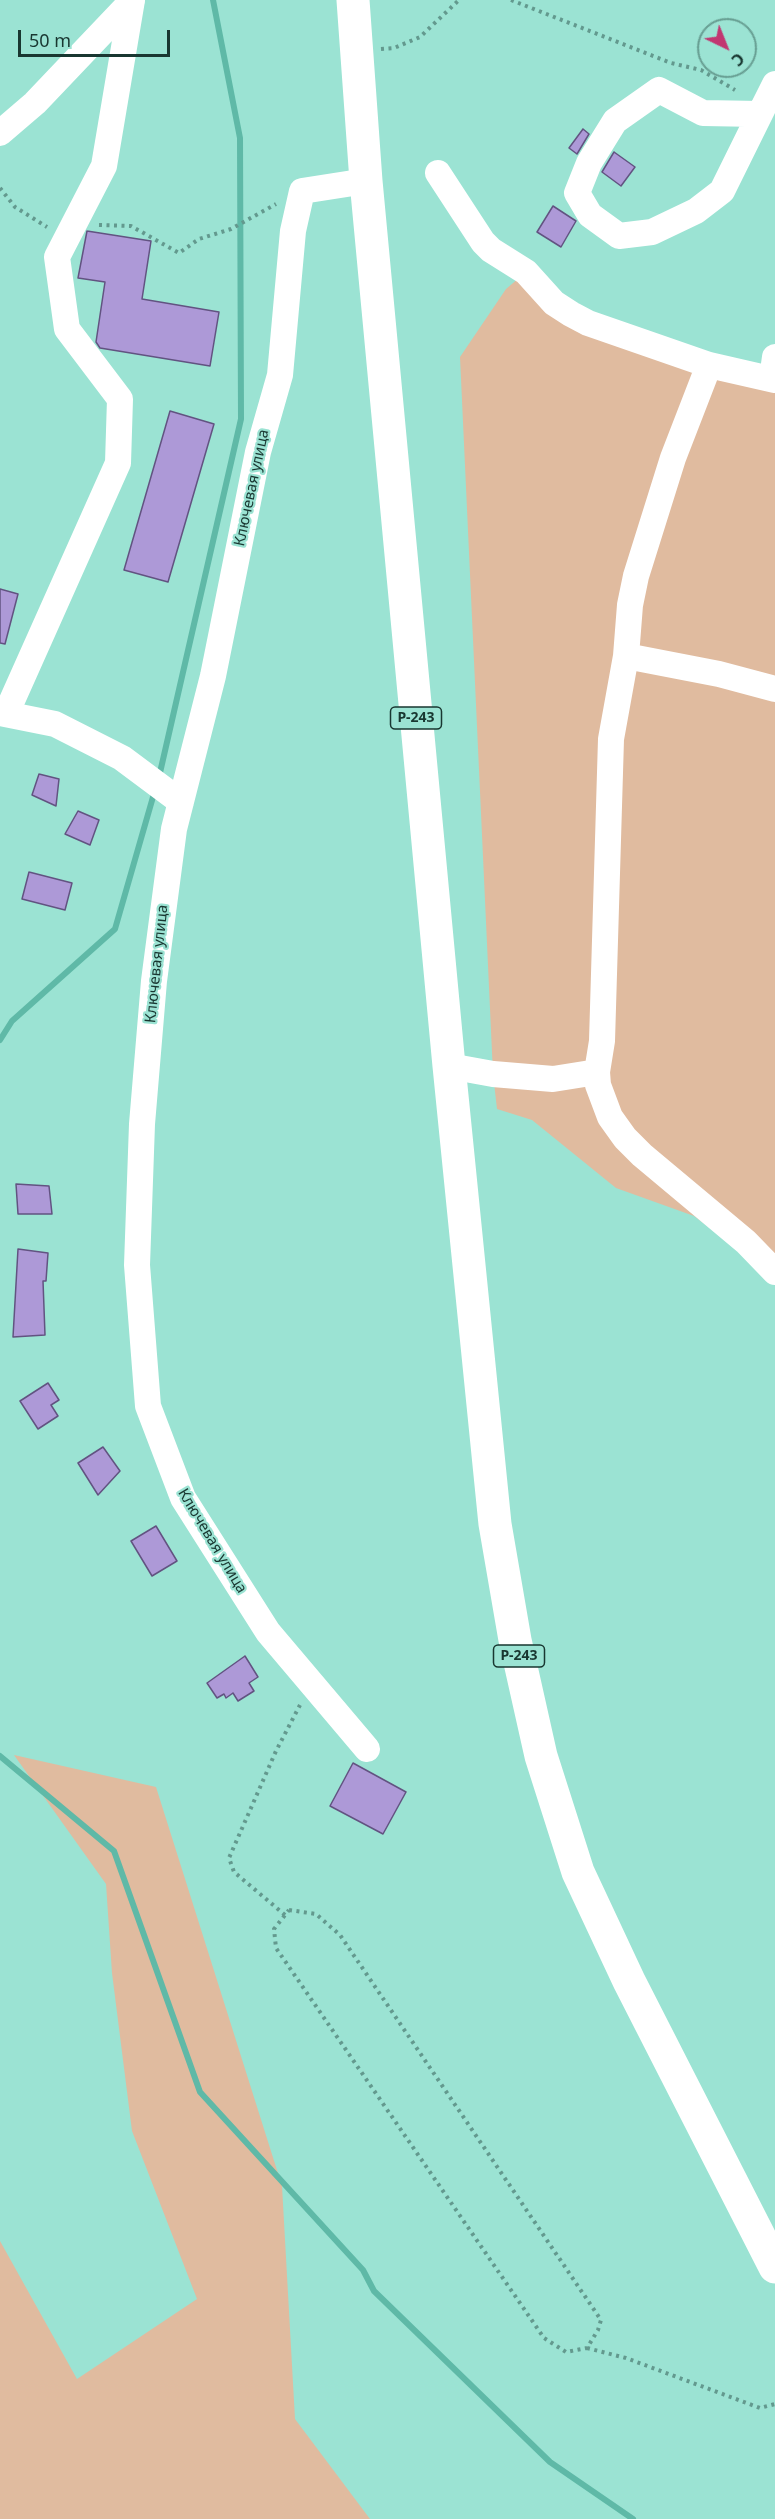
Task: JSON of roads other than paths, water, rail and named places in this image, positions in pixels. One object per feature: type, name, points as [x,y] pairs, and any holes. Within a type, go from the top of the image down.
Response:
[{"type":"highway","name":"Р-243","points":[[353,0],[366,181],[449,1066],[495,1524],[515,1640],[541,1756],[578,1872],[629,1981],[775,2267]]},
{"type":"street","points":[[0,133],[35,103],[132,1]]},
{"type":"street","points":[[132,1],[104,166],[57,257],[67,329],[120,399],[118,463],[3,714],[55,724],[122,758],[181,802]]},
{"type":"street","points":[[762,110],[703,113],[659,90],[615,121],[589,163],[577,193],[590,215],[620,236],[652,232],[696,211],[722,191],[775,84]]},
{"type":"street","points":[[438,173],[483,243],[490,250],[526,272],[554,303],[588,323],[709,365],[774,372]]},
{"type":"street","name":"Ключевая улица","points":[[366,181],[302,191],[293,231],[280,375],[258,452],[213,676],[174,829],[154,981],[142,1124],[137,1265],[148,1406],[183,1498],[268,1632],[367,1749]]},
{"type":"street","points":[[709,365],[673,458],[636,576],[627,633],[626,656],[611,740],[602,1041],[597,1072],[602,1100],[610,1117],[625,1138],[642,1155],[746,1242],[775,1272]]},
{"type":"street","points":[[626,656],[719,674],[775,689]]},
{"type":"street","points":[[449,1066],[493,1074],[553,1079],[597,1072]]},
{"type":"waterway","points":[[159,777],[241,419],[240,138],[213,0]]},
{"type":"waterway","points":[[0,1040],[12,1021],[115,929],[155,790]]},
{"type":"waterway","points":[[0,1756],[114,1851],[200,2092],[363,2270],[374,2291],[550,2462],[633,2519]]}]
